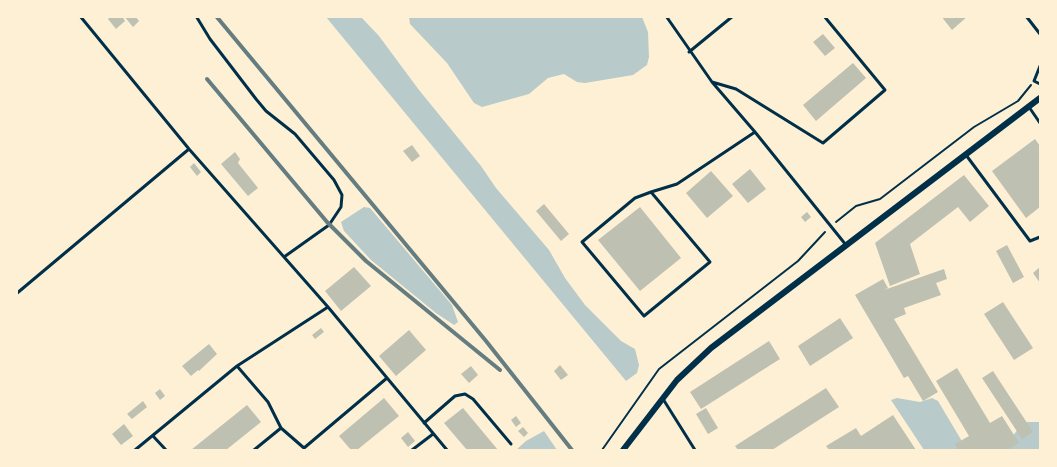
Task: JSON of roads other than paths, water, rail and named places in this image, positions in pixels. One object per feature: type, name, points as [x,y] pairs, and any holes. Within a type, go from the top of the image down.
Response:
[{"type":"street","points":[[622,450],[677,380],[711,348],[1041,98]]},
{"type":"lane","points":[[80,16],[189,149],[328,307],[447,450]]},
{"type":"lane","points":[[196,16],[210,39],[255,99],[295,134],[334,180],[342,195],[341,207],[329,225],[284,257]]},
{"type":"lane","points":[[666,16],[712,82],[847,246]]},
{"type":"lane","points":[[689,52],[733,16]]},
{"type":"lane","points":[[712,82],[736,89],[823,142],[885,90],[824,16]]},
{"type":"lane","points":[[1026,16],[1041,34]]},
{"type":"lane","points":[[1041,66],[1035,81],[1041,84]]},
{"type":"lane","points":[[1029,107],[1041,123]]},
{"type":"lane","points":[[651,192],[710,262],[644,316],[582,242],[635,198],[651,192],[677,184],[754,132]]},
{"type":"lane","points":[[16,294],[189,149]]},
{"type":"lane","points":[[966,155],[1030,241],[1041,237]]},
{"type":"lane","points":[[135,450],[237,366],[328,307]]},
{"type":"lane","points":[[237,366],[268,402],[281,428],[304,448],[387,378]]},
{"type":"lane","points":[[424,423],[455,396],[465,394],[473,399],[511,444]]},
{"type":"lane","points":[[662,398],[695,450]]},
{"type":"lane","points":[[254,450],[281,428]]},
{"type":"lane","points":[[412,450],[433,434]]},
{"type":"lane","points":[[153,436],[165,450]]},
{"type":"railway","points":[[216,16],[486,341],[572,450]]},
{"type":"railway","points":[[207,79],[327,222],[366,261],[500,370]]}]
